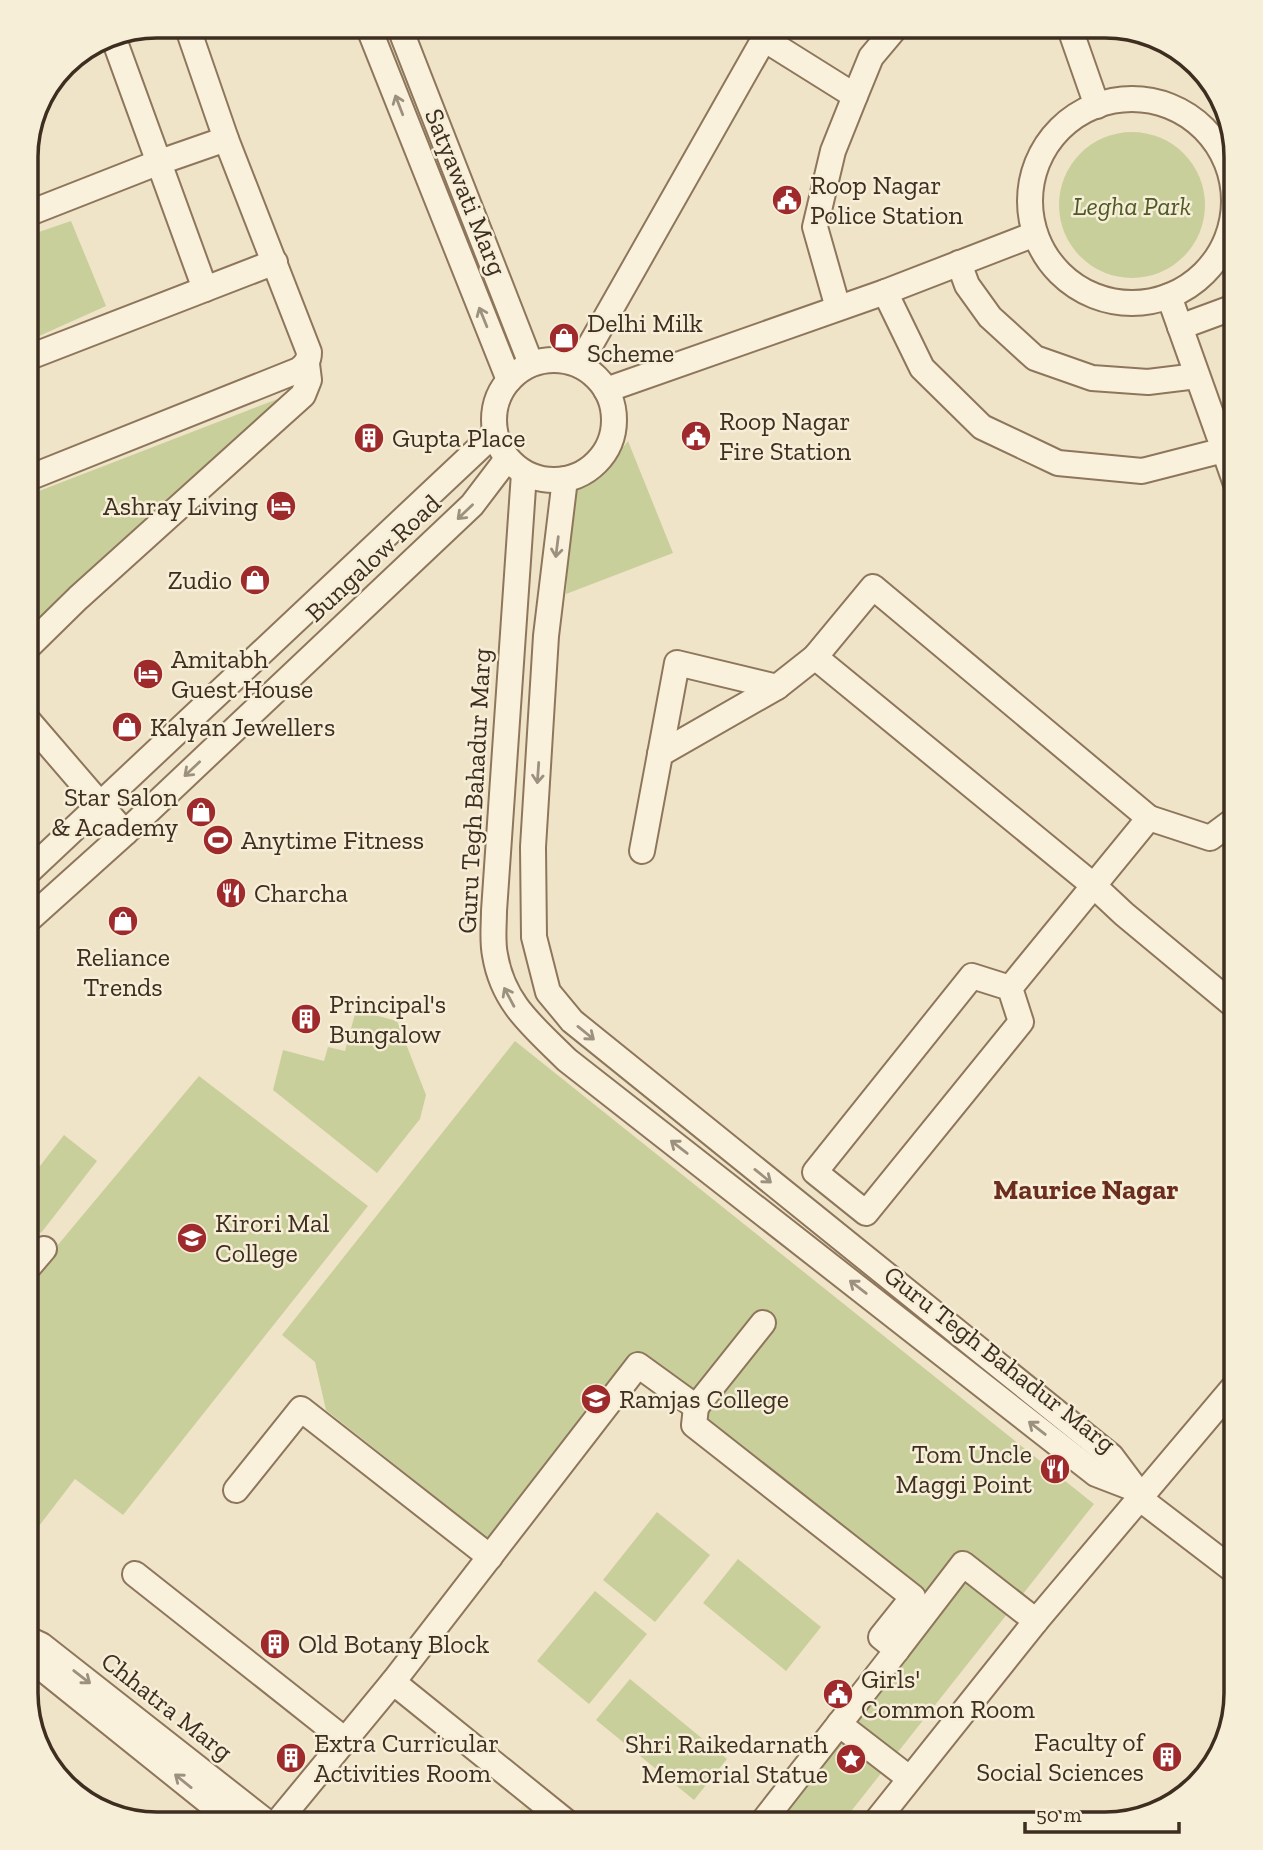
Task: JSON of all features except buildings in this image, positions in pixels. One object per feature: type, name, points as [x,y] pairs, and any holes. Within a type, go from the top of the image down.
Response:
[{"type":"street","points":[[39,637],[303,395],[309,380],[309,352],[226,139],[191,38]]},
{"type":"street","name":"Satyawati Marg","points":[[373,38],[509,380]]},
{"type":"street","name":"Satyawati Marg","points":[[404,38],[531,364]]},
{"type":"street","points":[[579,365],[759,39]]},
{"type":"street","points":[[770,39],[855,96]]},
{"type":"street","points":[[838,308],[815,227],[833,151],[871,57],[886,39]]},
{"type":"street","points":[[1074,39],[1097,106]]},
{"type":"street","points":[[117,47],[205,289]]},
{"type":"street","points":[[1224,154],[1208,131],[1180,110],[1146,99],[1110,100],[1077,114],[1055,133],[1036,163],[1029,198],[1035,234],[1048,261],[1074,286],[1106,301],[1142,303],[1179,292],[1207,270],[1224,244]]},
{"type":"street","points":[[39,209],[226,139]]},
{"type":"street","points":[[606,390],[885,292],[1035,234]]},
{"type":"street","points":[[39,353],[275,262]]},
{"type":"street","points":[[959,263],[967,285],[990,317],[1035,358],[1092,378],[1148,382],[1197,376]]},
{"type":"street","points":[[885,292],[922,368],[982,427],[1045,457],[1058,463],[1142,471],[1224,450]]},
{"type":"street","points":[[1169,296],[1197,376],[1224,435]]},
{"type":"street","points":[[1180,327],[1224,311]]},
{"type":"street","points":[[547,359],[579,365],[595,375],[606,390],[613,408],[614,427],[609,445],[598,461],[583,473],[565,479],[544,480],[516,466],[495,433],[495,405],[509,380],[531,364],[547,359]]},
{"type":"street","points":[[39,474],[299,370],[307,364]]},
{"type":"street","points":[[39,862],[495,433]]},
{"type":"street","name":"Guru Tegh Bahadur Marg","points":[[516,466],[494,954],[504,986],[516,1010],[567,1060],[1096,1474],[1139,1492]]},
{"type":"street","name":"Bungalow Road","points":[[39,911],[516,466]]},
{"type":"street","name":"Guru Tegh Bahadur Marg","points":[[565,479],[546,636],[533,847],[534,937],[548,992],[572,1021],[1111,1456],[1147,1503],[1224,1563]]},
{"type":"street","points":[[660,754],[777,687],[815,657],[873,587],[1149,818],[1210,838],[1224,828]]},
{"type":"street","points":[[815,657],[1224,997]]},
{"type":"street","points":[[642,850],[677,663],[777,687]]},
{"type":"street","points":[[39,733],[125,833]]},
{"type":"street","points":[[1010,988],[1149,818]]},
{"type":"street","points":[[972,976],[1010,988],[1021,1022],[866,1213],[815,1172],[972,976]]},
{"type":"street","points":[[38,1256],[44,1249]]},
{"type":"street","points":[[764,1323],[695,1407],[694,1425],[913,1597],[881,1637],[897,1650]]},
{"type":"street","points":[[287,1811],[393,1682],[638,1365],[695,1407]]},
{"type":"street","points":[[883,1812],[1139,1492],[1224,1397]]},
{"type":"street","points":[[236,1490],[300,1409],[490,1557]]},
{"type":"street","points":[[771,1812],[963,1564],[1036,1620]]},
{"type":"street","points":[[135,1574],[345,1740]]},
{"type":"street","name":"Chhatra Marg","points":[[38,1644],[253,1811]]},
{"type":"street","name":"Chhatra Marg","points":[[38,1665],[220,1811]]},
{"type":"street","points":[[393,1682],[553,1811]]},
{"type":"street","points":[[839,1724],[909,1778]]},
{"type":"shaded area","points":[[525,1803],[535,1811],[518,1811]]},
{"type":"green space","name":"Legha Park","points":[[1132,132],[1160,138],[1183,154],[1199,177],[1205,205],[1199,233],[1183,256],[1160,272],[1132,278],[1104,272],[1081,256],[1065,233],[1059,205],[1065,177],[1081,154],[1104,138]]},
{"type":"green space","points":[[71,221],[106,306],[39,336],[39,232]]},
{"type":"green space","points":[[288,395],[39,643],[39,491]]},
{"type":"green space","points":[[628,441],[673,553],[566,594],[572,492],[603,470]]},
{"type":"green space","points":[[356,1010],[397,1021],[426,1095],[420,1119],[377,1173],[273,1090],[283,1050],[324,1061],[328,1047],[345,1051]]},
{"type":"green space","points":[[515,1041],[1094,1504],[851,1812],[784,1812],[942,1612],[697,1418],[637,1355],[491,1541],[326,1410],[315,1362],[282,1335]]},
{"type":"green space","points":[[199,1076],[368,1206],[123,1515],[75,1479],[38,1527],[38,1268]]},
{"type":"green space","points":[[64,1135],[97,1161],[41,1233],[38,1231],[38,1168]]},
{"type":"green space","points":[[657,1512],[710,1555],[655,1622],[603,1580]]},
{"type":"green space","points":[[738,1559],[821,1627],[786,1671],[703,1603]]},
{"type":"green space","points":[[595,1591],[647,1634],[589,1704],[537,1661]]},
{"type":"green space","points":[[630,1679],[727,1759],[694,1800],[596,1720]]},
{"type":"place","name":"Roop Nagar Police Station","points":[[787,200]]},
{"type":"place","name":"Delhi Milk Scheme","points":[[564,338]]},
{"type":"place","name":"Roop Nagar Fire Station","points":[[696,436]]},
{"type":"place","name":"Gupta Place","points":[[369,438]]},
{"type":"place","name":"Ashray Living","points":[[281,506]]},
{"type":"place","name":"Zudio","points":[[255,580]]},
{"type":"place","name":"Amitabh Guest House","points":[[148,674]]},
{"type":"place","name":"Kalyan Jewellers","points":[[127,727]]},
{"type":"place","name":"Star Salon & Academy","points":[[201,812]]},
{"type":"place","name":"Anytime Fitness","points":[[218,840]]},
{"type":"place","name":"Charcha","points":[[231,893]]},
{"type":"place","name":"Reliance Trends","points":[[123,921]]},
{"type":"place","name":"Principal's Bungalow","points":[[306,1019]]},
{"type":"place","name":"Kirori Mal College","points":[[192,1238]]},
{"type":"place","name":"Ramjas College","points":[[596,1399]]},
{"type":"place","name":"Tom Uncle Maggi Point","points":[[1055,1469]]},
{"type":"place","name":"Old Botany Block","points":[[275,1644]]},
{"type":"place","name":"Girls' Common Room","points":[[838,1694]]},
{"type":"place","name":"Faculty of Social Sciences","points":[[1167,1757]]},
{"type":"place","name":"Extra Curricular Activities Room","points":[[291,1758]]},
{"type":"place","name":"Shri Raikedarnath Memorial Statue","points":[[851,1759]]},
{"type":"district","name":"Maurice Nagar","points":[[1086,1189]]}]
